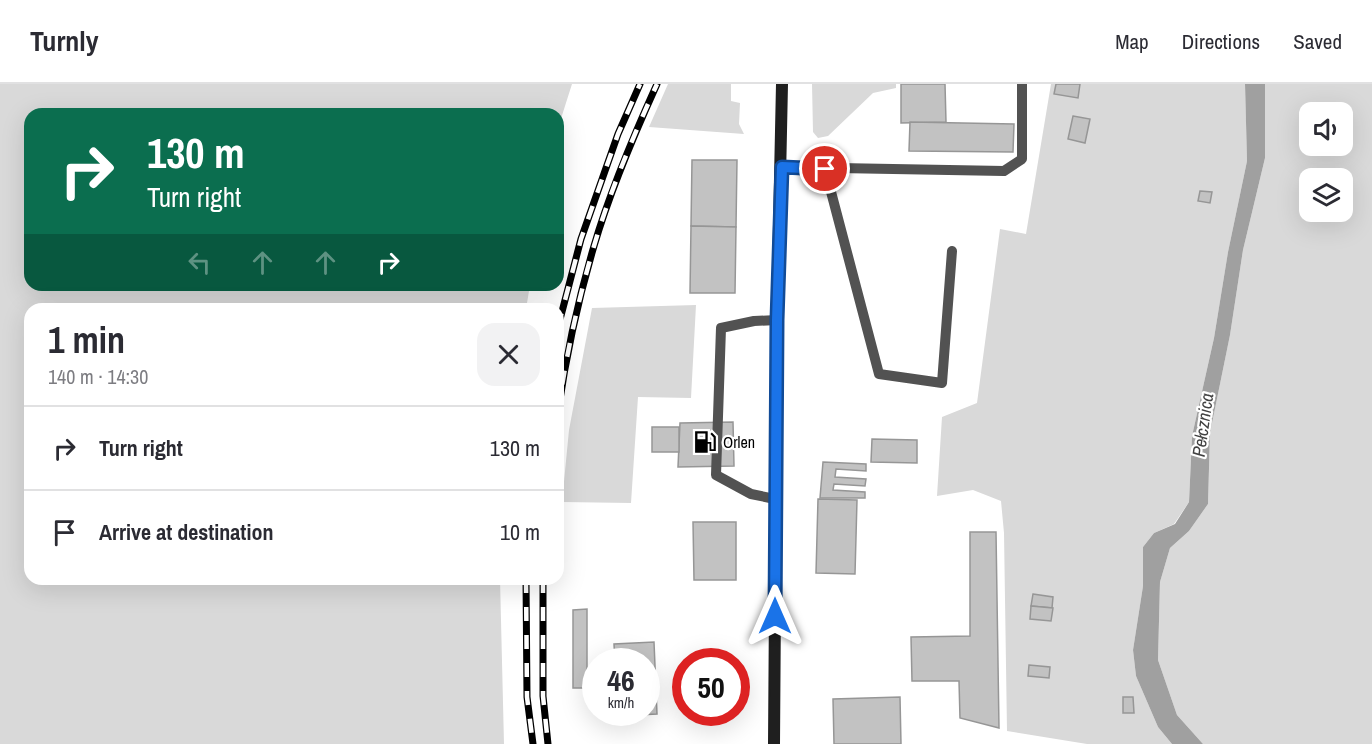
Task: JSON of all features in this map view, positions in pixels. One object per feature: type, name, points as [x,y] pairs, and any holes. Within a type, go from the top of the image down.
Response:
[{"type":"main road","points":[[774,744],[777,320],[782,84]]},
{"type":"lane","points":[[782,167],[1004,171],[1022,159],[1022,84]]},
{"type":"lane","points":[[825,169],[879,374],[942,383],[952,250]]},
{"type":"lane","points":[[775,499],[751,494],[716,474],[721,328],[754,321],[777,320]]},
{"type":"shaded area","points":[[0,84],[572,84],[564,109],[24,108],[24,291],[529,291],[527,303],[24,303],[24,585],[500,585],[504,744],[0,744]]},
{"type":"shaded area","points":[[668,84],[731,84],[731,101],[740,103],[739,124],[744,134],[649,127]]},
{"type":"shaded area","points":[[812,84],[896,84],[896,88],[873,93],[828,136],[818,138],[813,132]]},
{"type":"shaded area","points":[[1051,84],[1245,84],[1247,161],[1228,252],[1214,338],[1192,436],[1189,502],[1174,524],[1154,533],[1143,547],[1143,586],[1133,650],[1136,676],[1158,727],[1172,744],[1087,744],[1007,731],[1004,533],[1001,501],[973,490],[937,496],[942,417],[977,403],[1000,229],[1026,234]]},
{"type":"shaded area","points":[[1265,84],[1372,84],[1372,744],[1203,744],[1177,715],[1158,660],[1160,582],[1170,548],[1189,531],[1208,504],[1210,433],[1230,335],[1243,250],[1265,158]]},
{"type":"shaded area","points":[[696,305],[691,398],[638,397],[631,503],[564,502],[569,430],[592,308]]},
{"type":"water","name":"Pełcznica","points":[[1245,84],[1265,84],[1265,158],[1243,250],[1230,335],[1210,433],[1208,504],[1189,531],[1170,548],[1160,582],[1158,660],[1177,715],[1203,744],[1172,744],[1158,727],[1136,676],[1133,650],[1143,586],[1143,547],[1154,533],[1175,524],[1189,502],[1192,436],[1214,338],[1228,252],[1247,161]]},
{"type":"building","points":[[901,84],[945,84],[946,122],[901,123]]},
{"type":"building","points":[[1056,84],[1080,84],[1078,98],[1054,94]]},
{"type":"building","points":[[1073,116],[1090,119],[1085,143],[1068,139]]},
{"type":"building","points":[[910,122],[1014,124],[1013,152],[909,151]]},
{"type":"building","points":[[692,160],[737,160],[736,227],[691,226]]},
{"type":"building","points":[[1200,191],[1212,192],[1210,203],[1198,201]]},
{"type":"building","points":[[691,226],[736,227],[735,293],[690,293]]},
{"type":"building","points":[[733,422],[734,466],[678,467],[680,423]]},
{"type":"building","points":[[652,427],[679,427],[679,452],[652,452]]},
{"type":"building","points":[[872,439],[917,440],[917,463],[871,462]]},
{"type":"building","points":[[823,462],[866,464],[866,471],[836,469],[835,477],[866,479],[865,486],[834,484],[833,490],[865,492],[865,498],[820,498]]},
{"type":"building","points":[[818,499],[857,500],[855,574],[816,573]]},
{"type":"building","points":[[693,522],[736,522],[736,580],[694,580]]},
{"type":"building","points":[[970,532],[996,532],[999,728],[960,718],[959,681],[912,681],[911,637],[970,636]]},
{"type":"building","points":[[1033,594],[1053,597],[1052,608],[1031,606]]},
{"type":"building","points":[[1031,606],[1053,608],[1051,621],[1030,619]]},
{"type":"building","points":[[587,609],[587,648],[582,648],[582,688],[573,688],[573,610]]},
{"type":"building","points":[[654,642],[654,648],[614,648],[614,644]]},
{"type":"building","points":[[1029,665],[1050,667],[1049,678],[1028,676]]},
{"type":"building","points":[[900,697],[901,744],[834,744],[833,699]]},
{"type":"building","points":[[1123,697],[1133,697],[1134,713],[1123,713]]},
{"type":"railway","points":[[564,304],[581,239],[618,134],[640,84]]},
{"type":"railway","points":[[564,376],[583,287],[607,205],[657,84]]},
{"type":"railway","points":[[526,585],[527,697],[533,744]]},
{"type":"railway","points":[[543,585],[543,696],[548,744]]},
{"type":"place","name":"Orlen","points":[[705,442]]},
{"type":"route","points":[[775,616],[777,320],[782,167],[825,169]]}]
